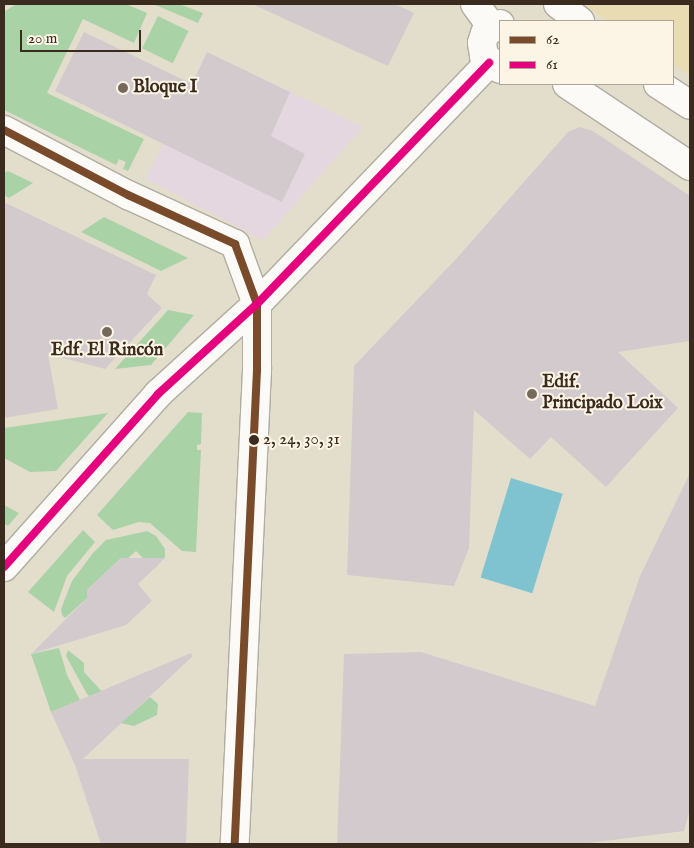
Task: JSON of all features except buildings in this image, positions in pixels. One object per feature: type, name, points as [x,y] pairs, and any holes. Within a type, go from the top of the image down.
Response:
[{"type":"street","points":[[4,567],[158,394],[256,304],[495,66],[484,56],[482,43],[496,25],[475,4]]},
{"type":"street","points":[[558,4],[579,20]]},
{"type":"street","points":[[568,85],[690,166]]},
{"type":"street","points":[[660,85],[690,105]]},
{"type":"street","points":[[4,130],[128,195],[235,244],[256,304],[256,380],[234,844]]},
{"type":"shaded area","points":[[207,52],[363,127],[263,240],[146,179]]},
{"type":"green space","points":[[16,4],[126,4],[147,13],[134,43],[83,19],[47,93],[144,139],[128,171],[123,169],[126,162],[119,159],[116,165],[4,110],[4,12]]},
{"type":"green space","points":[[153,4],[179,4],[203,13],[198,23]]},
{"type":"green space","points":[[158,16],[189,31],[173,63],[142,48]]},
{"type":"green space","points":[[8,171],[33,183],[9,198],[4,195],[4,173]]},
{"type":"green space","points":[[104,217],[188,258],[161,271],[81,232]]},
{"type":"green space","points":[[168,310],[194,315],[151,365],[115,369]]},
{"type":"green space","points":[[188,412],[202,413],[201,444],[197,445],[197,450],[201,450],[196,552],[182,551],[150,523],[139,522],[113,530],[97,515]]},
{"type":"green space","points":[[108,413],[56,471],[30,472],[4,458],[4,428]]},
{"type":"green space","points":[[4,505],[19,513],[8,526],[4,523]]},
{"type":"green space","points":[[83,530],[95,542],[67,576],[54,612],[28,592]]},
{"type":"green space","points":[[147,531],[156,536],[165,549],[165,557],[154,569],[136,551],[128,558],[121,558],[87,590],[87,598],[65,618],[62,615],[61,609],[72,581],[93,553],[106,540]]},
{"type":"green space","points":[[59,648],[67,675],[80,700],[51,712],[31,654]]},
{"type":"green space","points":[[68,650],[84,663],[84,672],[116,707],[130,715],[150,697],[158,704],[157,715],[134,726],[116,722],[87,694],[66,656]]},
{"type":"sand","points":[[581,4],[690,4],[690,75],[674,65],[674,20],[606,20]]},
{"type":"water","points":[[511,478],[563,494],[532,593],[481,577]]},
{"type":"transit line","name":"61","points":[[4,567],[158,394],[257,304],[489,63]]},
{"type":"transit line","name":"62","points":[[4,130],[128,195],[235,244],[257,304],[257,370],[235,844]]},
{"type":"place","name":"Bloque I","points":[[123,88]]},
{"type":"place","name":"Edf. El Rincón","points":[[107,332]]},
{"type":"place","name":"Edif. Principado Loix","points":[[532,394]]},
{"type":"place","name":"2, 24, 30, 31","points":[[254,440]]}]
